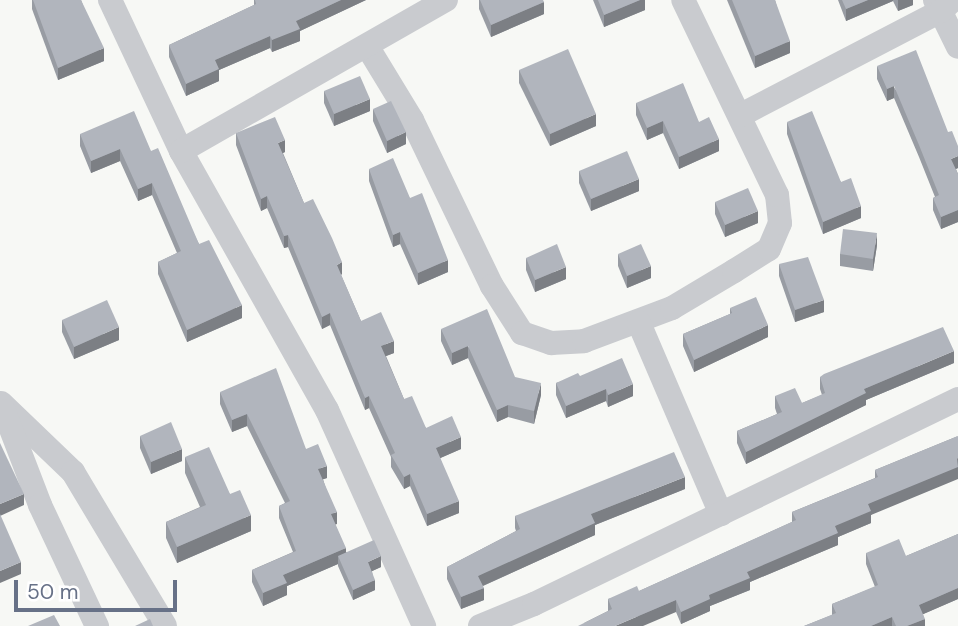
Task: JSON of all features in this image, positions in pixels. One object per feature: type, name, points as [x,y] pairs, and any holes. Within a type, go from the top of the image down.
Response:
[{"type":"street","points":[[110,0],[181,151],[327,410],[424,626]]},
{"type":"street","points":[[181,151],[446,0]]},
{"type":"street","points":[[367,46],[412,120],[492,286],[522,333],[551,343],[584,341],[639,323],[769,249],[780,223],[777,195],[741,115],[683,0]]},
{"type":"street","points":[[741,115],[943,4],[958,47]]},
{"type":"street","points":[[639,323],[721,514]]},
{"type":"street","points":[[480,626],[721,514],[958,399]]},
{"type":"street","points":[[1,402],[40,505],[97,626]]},
{"type":"street","points":[[1,402],[73,472],[165,626]]},
{"type":"building","points":[[33,0],[81,0],[104,48],[58,68]]},
{"type":"building","points":[[255,0],[341,0],[296,21],[300,29],[272,40],[270,36],[215,60],[219,69],[186,84],[169,45],[256,4]]},
{"type":"building","points":[[480,0],[543,0],[544,2],[491,25]]},
{"type":"building","points":[[598,0],[640,0],[604,15]]},
{"type":"building","points":[[732,0],[775,0],[790,41],[755,56]]},
{"type":"building","points":[[842,0],[868,0],[846,9]]},
{"type":"building","points":[[568,49],[596,114],[550,134],[519,70]]},
{"type":"building","points":[[916,50],[948,132],[952,131],[958,146],[958,156],[951,159],[958,174],[958,210],[941,217],[933,198],[939,195],[894,86],[887,89],[877,66]]},
{"type":"building","points":[[360,76],[370,99],[334,114],[324,91]]},
{"type":"building","points":[[683,83],[699,122],[709,117],[719,139],[679,157],[663,121],[647,128],[636,103]]},
{"type":"building","points":[[391,101],[406,132],[387,141],[373,109]]},
{"type":"building","points":[[134,111],[151,151],[158,148],[199,244],[209,240],[242,305],[187,330],[158,262],[181,251],[152,183],[138,189],[120,149],[91,161],[80,134]]},
{"type":"building","points":[[812,111],[841,182],[851,178],[861,206],[823,222],[787,122]]},
{"type":"building","points":[[275,117],[285,140],[278,143],[304,203],[313,199],[332,238],[342,262],[337,265],[361,321],[381,312],[394,341],[381,346],[404,399],[412,396],[426,428],[452,416],[461,437],[436,448],[459,501],[427,514],[410,474],[404,477],[391,455],[395,453],[369,396],[365,398],[330,313],[322,317],[288,235],[284,236],[267,196],[261,199],[236,133]]},
{"type":"building","points":[[627,151],[639,179],[591,199],[579,171]]},
{"type":"building","points":[[393,158],[410,198],[422,193],[448,260],[418,273],[400,232],[393,235],[369,169]]},
{"type":"building","points":[[748,188],[758,211],[725,225],[715,202]]},
{"type":"building","points":[[843,229],[877,233],[873,259],[840,254]]},
{"type":"building","points":[[557,244],[566,267],[535,280],[526,258]]},
{"type":"building","points":[[641,244],[651,266],[627,276],[618,254]]},
{"type":"building","points":[[808,257],[824,300],[795,310],[779,264]]},
{"type":"building","points":[[756,297],[768,325],[694,360],[683,334],[732,313],[730,308]]},
{"type":"building","points":[[107,300],[119,327],[74,347],[62,320]]},
{"type":"building","points":[[487,309],[515,377],[541,383],[534,411],[508,405],[497,410],[468,346],[452,353],[441,329]]},
{"type":"building","points":[[943,327],[954,351],[864,389],[866,393],[746,452],[737,431],[782,412],[775,396],[795,388],[802,403],[825,393],[820,377],[824,374]]},
{"type":"building","points":[[622,358],[633,384],[608,395],[606,389],[566,406],[556,383]]},
{"type":"building","points":[[276,368],[306,449],[318,444],[327,466],[318,469],[337,512],[331,514],[346,548],[283,575],[287,583],[263,593],[252,570],[296,551],[279,506],[290,501],[247,414],[232,420],[220,392]]},
{"type":"building","points":[[171,422],[182,449],[151,462],[140,436]]},
{"type":"building","points":[[958,436],[958,467],[868,504],[871,511],[835,526],[838,533],[747,572],[750,578],[709,595],[710,599],[681,612],[676,600],[615,626],[578,626],[612,609],[608,599],[637,586],[639,591],[796,520],[792,512],[878,477],[875,470]]},
{"type":"building","points":[[0,443],[24,494],[0,504]]},
{"type":"building","points":[[209,447],[230,494],[240,490],[251,515],[177,547],[166,522],[206,505],[185,457]]},
{"type":"building","points":[[674,452],[685,477],[591,514],[595,523],[478,576],[484,588],[461,597],[447,567],[520,529],[515,516]]},
{"type":"building","points":[[0,514],[21,562],[0,571]]},
{"type":"building","points":[[958,534],[958,588],[919,605],[925,619],[907,626],[896,626],[892,617],[871,626],[804,626],[836,613],[832,604],[878,585],[866,553],[899,539],[906,556]]},
{"type":"building","points":[[374,540],[381,556],[368,562],[375,580],[353,590],[338,556]]},
{"type":"building","points":[[54,615],[60,626],[28,626]]},
{"type":"building","points":[[150,619],[153,626],[135,626]]}]
